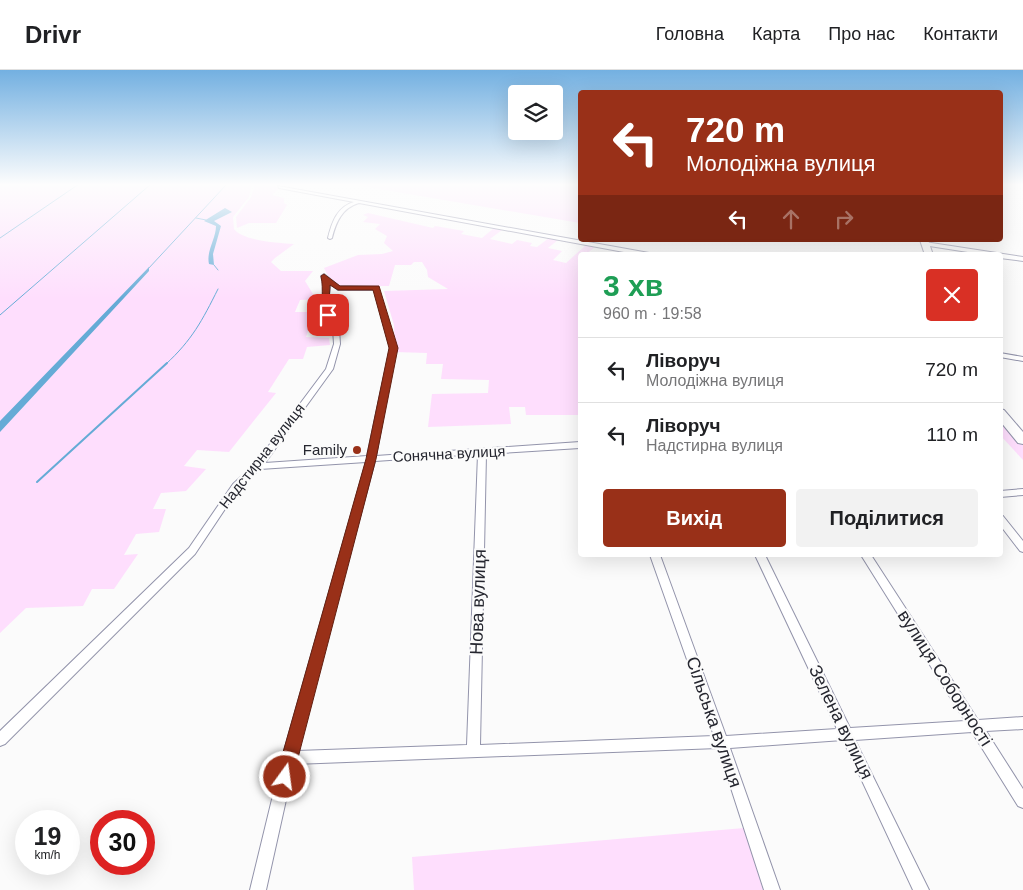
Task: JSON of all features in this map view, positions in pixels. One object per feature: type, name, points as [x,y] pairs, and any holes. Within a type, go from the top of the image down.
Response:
[{"type":"highway","points":[[1003,417],[1023,440]]},
{"type":"street","points":[[330,238],[334,222]]},
{"type":"street","points":[[470,222],[633,252]]},
{"type":"street","points":[[924,242],[981,252]]},
{"type":"street","points":[[971,242],[975,251]]},
{"type":"street","points":[[1003,256],[1023,259]]},
{"type":"street","name":"Надстирна вулиця","points":[[0,740],[192,551],[236,486],[258,466],[329,369],[337,344],[336,329],[328,315],[325,303],[327,287],[324,276],[338,288],[376,288],[393,348],[371,459]]},
{"type":"street","points":[[1003,355],[1023,359]]},
{"type":"street","name":"Сонячна вулиця","points":[[258,466],[578,446]]},
{"type":"street","name":"Нова вулиця","points":[[473,752],[482,452]]},
{"type":"street","points":[[258,890],[289,758],[371,459]]},
{"type":"street","points":[[1003,494],[1023,492]]},
{"type":"street","points":[[1003,522],[1023,548]]},
{"type":"street","name":"Сільська вулиця","points":[[656,557],[722,742],[772,890]]},
{"type":"street","name":"Зелена вулиця","points":[[761,557],[921,890]]},
{"type":"street","name":"вулиця Соборності","points":[[867,557],[1023,801]]},
{"type":"street","points":[[289,758],[722,742],[1023,723]]},
{"type":"shaded area","points":[[0,222],[233,222],[234,229],[253,239],[294,244],[271,262],[281,271],[313,271],[305,281],[316,299],[300,300],[295,312],[316,312],[326,325],[310,325],[306,337],[329,338],[330,345],[307,347],[303,359],[289,359],[268,392],[276,393],[229,452],[197,450],[184,466],[206,469],[186,491],[161,493],[153,509],[166,509],[159,532],[136,534],[124,555],[138,554],[114,589],[92,589],[83,606],[26,608],[0,633]]},
{"type":"shaded area","points":[[236,222],[276,222],[249,223],[237,228]]},
{"type":"shaded area","points":[[365,222],[408,222],[433,228],[435,226],[464,231],[461,234],[482,238],[494,228],[502,230],[490,239],[512,244],[517,240],[532,243],[530,246],[537,247],[549,238],[558,240],[548,248],[562,251],[553,260],[566,263],[578,252],[578,415],[526,415],[525,407],[509,407],[511,424],[428,427],[432,394],[488,393],[489,380],[441,379],[443,364],[426,364],[427,353],[395,352],[394,325],[384,291],[448,289],[428,277],[427,270],[422,262],[414,262],[411,265],[395,265],[389,286],[340,286],[328,276],[324,268],[358,255],[382,254],[393,251],[384,243],[387,236],[375,229],[380,224]]},
{"type":"shaded area","points":[[586,245],[595,247],[589,252],[578,252]]},
{"type":"shaded area","points":[[1003,422],[1023,445],[1023,460],[1003,438]]},
{"type":"shaded area","points":[[744,828],[763,890],[414,890],[412,857]]},
{"type":"water","points":[[207,222],[216,222],[221,226],[213,254],[214,265],[209,264],[208,259],[216,226]]},
{"type":"water","points":[[149,267],[149,271],[0,432],[0,421]]},
{"type":"waterway","points":[[0,238],[23,222]]},
{"type":"waterway","points":[[0,315],[107,222]]},
{"type":"waterway","points":[[148,269],[191,222]]},
{"type":"waterway","points":[[214,265],[218,270]]},
{"type":"waterway","points":[[167,363],[196,330],[218,289]]},
{"type":"waterway","points":[[37,482],[167,363]]},
{"type":"place","name":"Family","points":[[357,450]]},
{"type":"route","points":[[285,777],[371,459],[393,348],[376,288],[338,288],[324,276],[327,287],[325,303],[328,315]]}]
